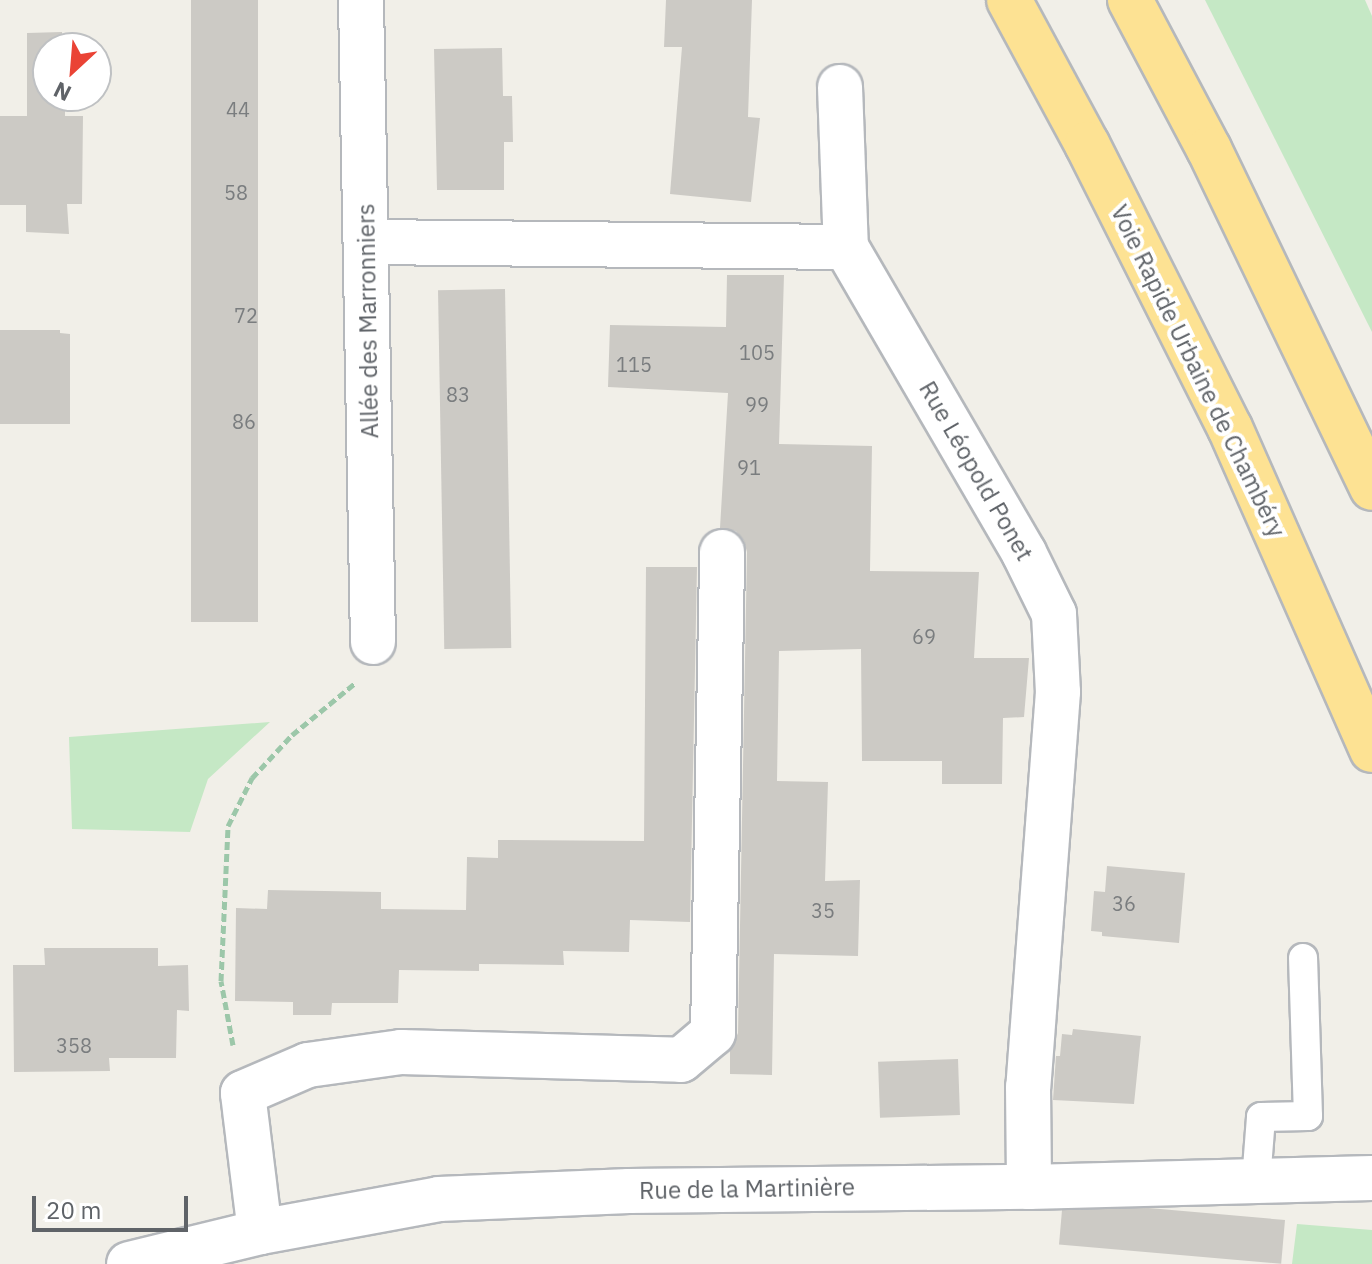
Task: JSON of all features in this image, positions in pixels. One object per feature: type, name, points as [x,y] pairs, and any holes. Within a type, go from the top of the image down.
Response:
[{"type":"highway","name":"Voie Rapide Urbaine de Chambéry","points":[[1009,0],[1087,144],[1230,428],[1372,750]]},
{"type":"highway","points":[[1130,0],[1209,149],[1372,488]]},
{"type":"street","name":"Allée des Marronniers","points":[[361,0],[368,242],[373,642]]},
{"type":"street","points":[[368,242],[846,247],[840,87]]},
{"type":"street","name":"Rue Léopold Ponet","points":[[846,247],[1024,553],[1054,614],[1058,692],[1028,1087],[1029,1187]]},
{"type":"street","points":[[260,1232],[243,1093],[308,1065],[401,1052],[681,1060],[713,1033],[722,552]]},
{"type":"street","name":"Rue de la Martinière","points":[[129,1264],[260,1232],[439,1199],[644,1190],[1029,1187],[1372,1178]]},
{"type":"lane","points":[[1256,1181],[1261,1117],[1308,1116],[1303,958]]},
{"type":"path","points":[[243,1093],[221,981],[228,826],[252,778],[292,735],[349,690],[373,661],[373,642]]},
{"type":"green space","points":[[1205,0],[1365,0],[1372,16],[1372,332]]},
{"type":"green space","points":[[270,722],[208,779],[190,832],[72,829],[69,737]]},
{"type":"green space","points":[[1297,1224],[1372,1230],[1372,1264],[1292,1264]]},
{"type":"building","points":[[191,0],[258,0],[258,622],[191,622]]},
{"type":"building","points":[[666,0],[752,0],[748,117],[760,118],[751,202],[670,194],[682,47],[664,47]]},
{"type":"building","points":[[27,33],[32,33],[32,112],[65,112],[65,116],[83,116],[82,204],[67,204],[69,234],[26,232],[26,205],[0,205],[0,116],[27,116]]},
{"type":"building","points":[[502,48],[503,96],[512,96],[513,142],[504,142],[504,190],[437,190],[434,49]]},
{"type":"building","points":[[727,275],[784,275],[779,444],[872,446],[870,571],[979,572],[974,658],[1029,658],[1024,717],[1003,718],[1002,784],[942,784],[942,761],[862,761],[861,649],[779,651],[777,781],[828,782],[825,881],[860,880],[858,956],[774,954],[772,1075],[730,1074],[730,1051],[738,1033],[747,552],[744,541],[736,531],[720,528],[728,393],[608,387],[610,325],[726,327]]},
{"type":"building","points":[[505,289],[511,648],[444,649],[438,290]]},
{"type":"building","points":[[0,330],[60,330],[60,333],[70,334],[70,424],[0,424]]},
{"type":"building","points":[[646,567],[697,567],[690,922],[630,920],[629,952],[563,951],[564,965],[479,964],[479,971],[399,970],[398,1003],[332,1003],[331,1015],[293,1015],[293,1002],[235,1001],[236,908],[267,909],[268,890],[381,892],[381,909],[466,910],[467,857],[498,858],[498,840],[644,841]]},
{"type":"building","points":[[1107,866],[1185,873],[1179,943],[1102,936],[1102,932],[1091,931],[1094,891],[1105,892]]},
{"type":"building","points":[[44,948],[158,948],[158,966],[188,965],[189,1011],[177,1010],[176,1058],[109,1058],[110,1071],[14,1072],[13,965],[45,965]]},
{"type":"building","points":[[1073,1029],[1141,1036],[1134,1104],[1053,1100],[1056,1056],[1060,1056],[1062,1034],[1072,1035]]},
{"type":"building","points":[[958,1059],[960,1115],[880,1118],[878,1062]]},
{"type":"building","points":[[1063,1201],[1285,1220],[1281,1264],[1059,1244]]}]
